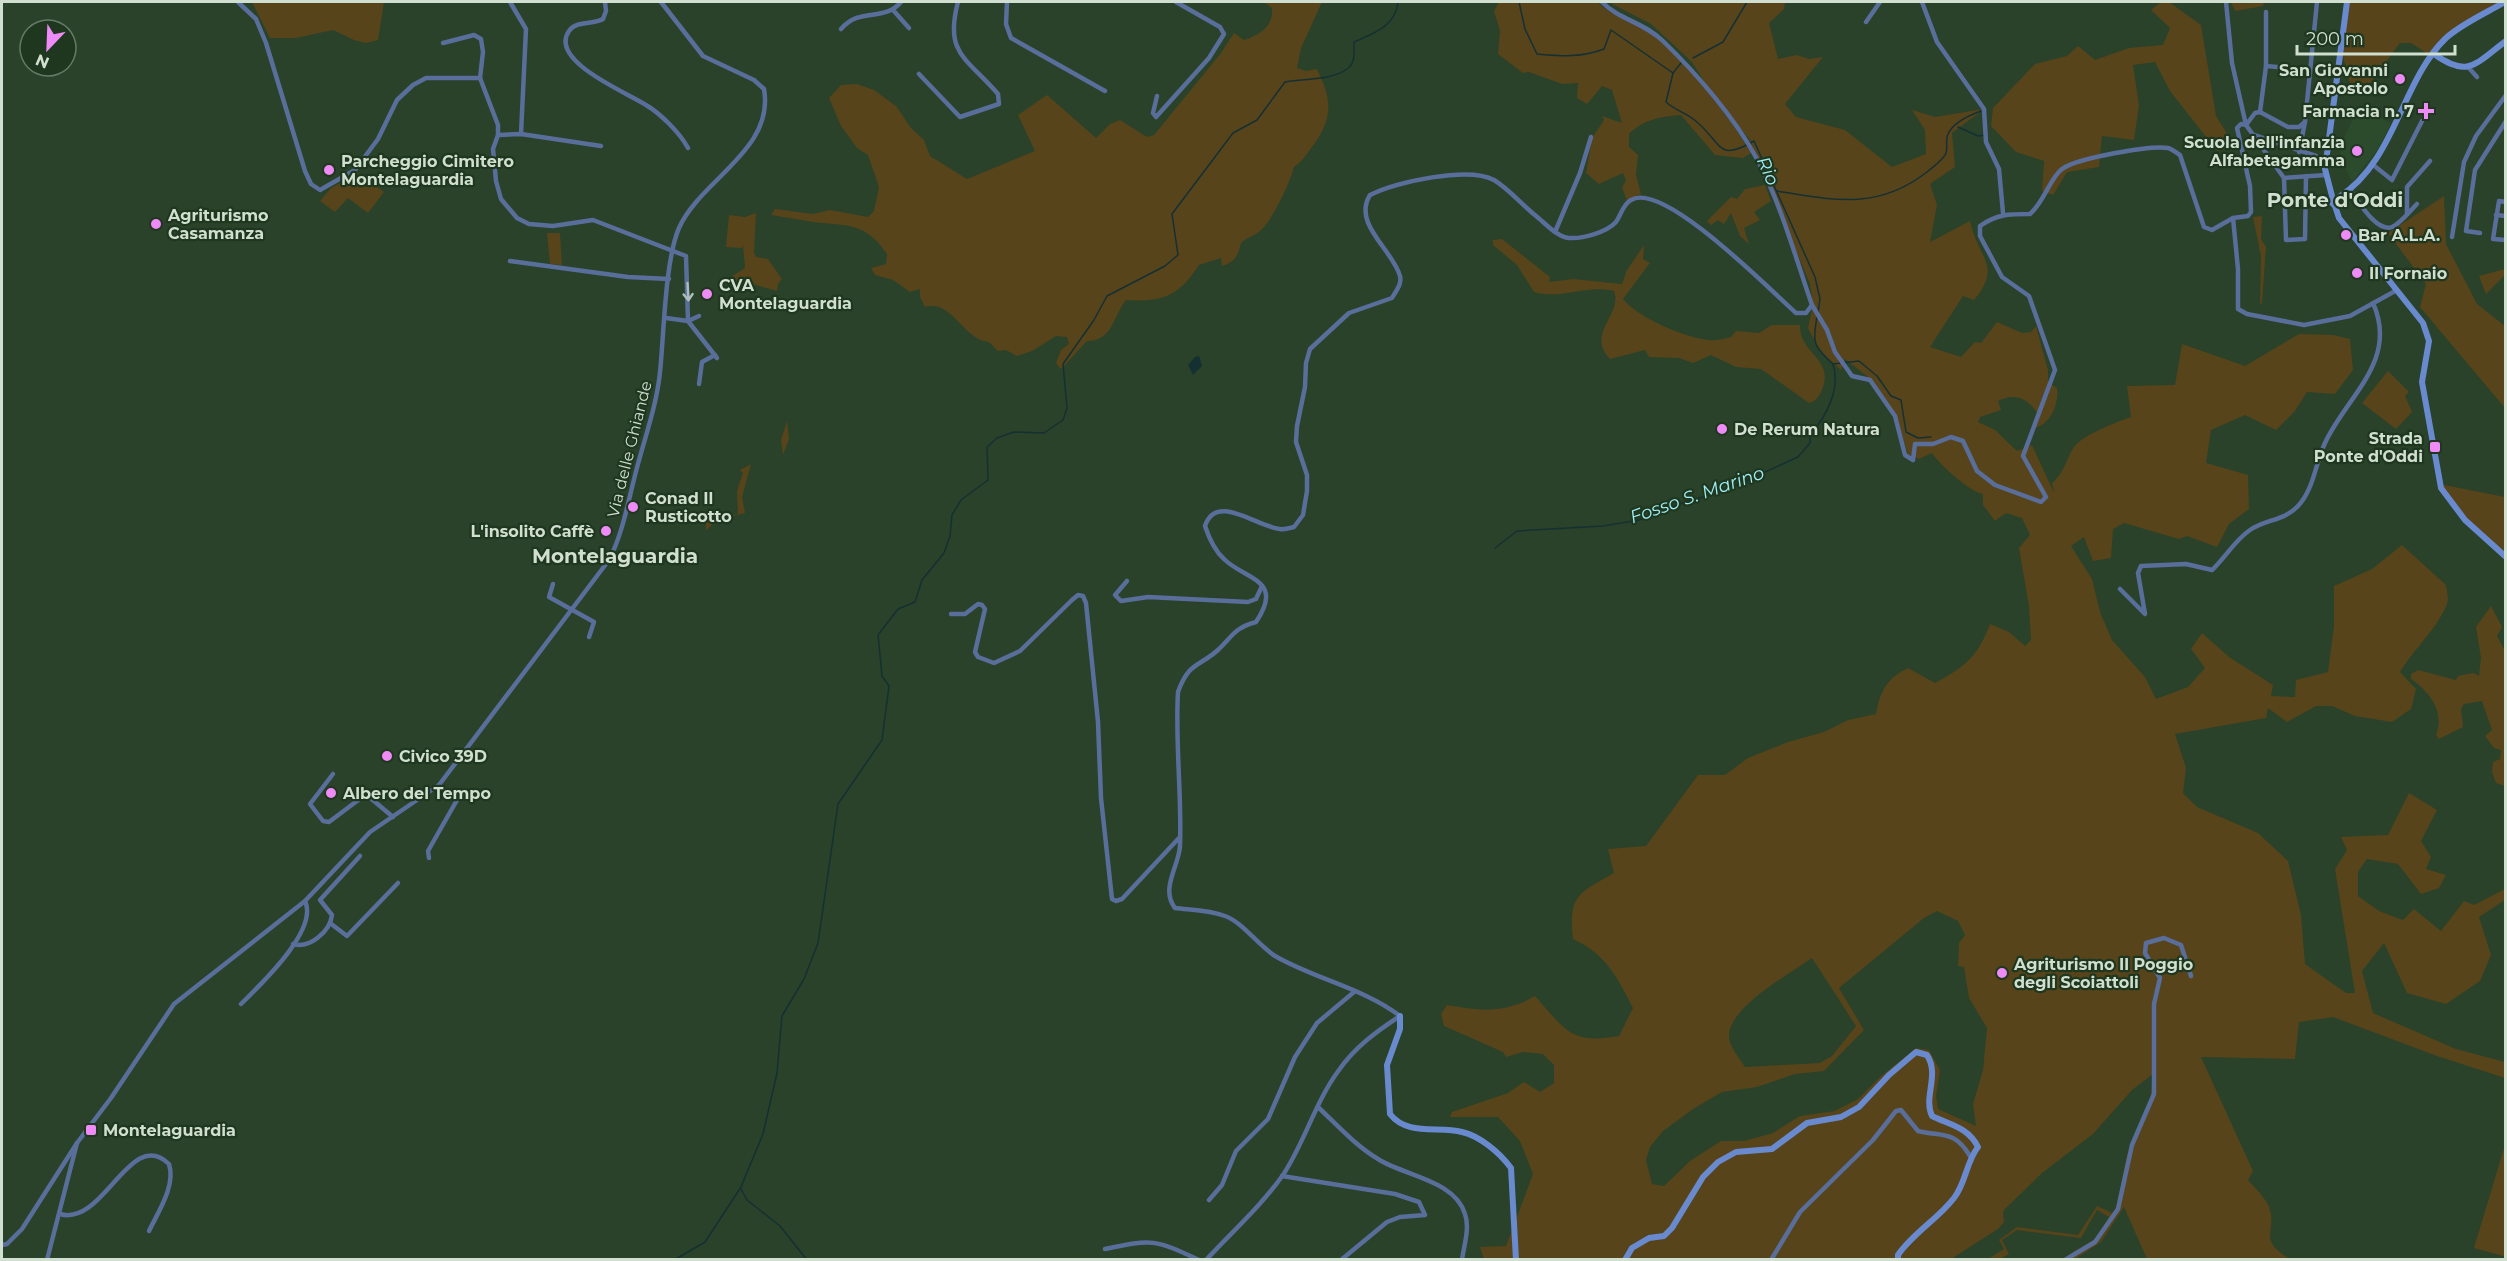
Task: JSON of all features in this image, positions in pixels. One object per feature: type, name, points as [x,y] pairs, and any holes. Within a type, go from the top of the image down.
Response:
[{"type":"street","points":[[238,2],[256,19],[266,43],[305,171],[312,184],[320,190],[355,170],[378,139],[397,100],[413,85],[426,78],[480,78]]},
{"type":"street","points":[[510,2],[526,29],[521,135]]},
{"type":"street","points":[[605,2],[606,11],[603,19],[591,24],[576,25],[570,30],[566,44],[571,56],[590,72],[648,106],[675,131],[688,148]]},
{"type":"street","name":"Via delle Ghiande","points":[[2,1245],[7,1244],[22,1229],[77,1143],[111,1098],[174,1004],[305,901],[370,832],[440,785],[609,560],[622,528],[658,390],[672,251],[686,215],[750,143],[763,112],[765,96],[764,89],[754,80],[703,56],[661,2]]},
{"type":"street","points":[[841,29],[854,17],[893,10],[901,2]]},
{"type":"street","points":[[919,74],[960,117],[999,104],[998,94],[955,47],[953,21],[958,2]]},
{"type":"street","points":[[1006,2],[1006,24],[1011,38],[1106,91]]},
{"type":"street","points":[[1157,96],[1153,113],[1156,117],[1209,58],[1224,34],[1220,27],[1176,2]]},
{"type":"street","points":[[1602,2],[1608,8],[1636,21],[1658,36],[1693,70],[1745,139],[1780,213],[1813,307],[1822,322],[1834,352],[1852,376],[1870,380],[1894,416],[1905,455],[1913,460],[1915,444],[1933,444],[1951,437],[1963,441],[1977,471],[1995,485],[2041,502],[2046,497],[2023,456],[2055,370],[2029,296],[2002,277],[1980,236],[1980,226],[2003,213],[2030,214],[2038,208],[2061,169],[2080,161],[2141,150],[2168,148],[2181,155],[2204,227],[2212,230],[2233,219],[2248,216],[2251,212],[2250,186],[2237,128],[2241,124],[2247,126]]},
{"type":"street","points":[[1866,22],[1880,2]]},
{"type":"street","points":[[1922,2],[1937,42],[1984,109],[1986,142],[1999,169],[2003,213]]},
{"type":"street","points":[[2226,2],[2232,63],[2247,126],[2284,178],[2286,240],[2306,239],[2306,177]]},
{"type":"street","points":[[2299,152],[2305,122],[2317,2]]},
{"type":"street","points":[[2325,172],[2347,2]]},
{"type":"street","points":[[2335,197],[2350,190],[2372,164],[2434,54],[2445,39],[2505,2]]},
{"type":"street","points":[[893,10],[909,28]]},
{"type":"street","points":[[2260,112],[2266,66],[2266,12]]},
{"type":"street","points":[[443,43],[474,36],[481,39],[483,52],[480,78],[498,125],[498,135],[493,149],[496,181],[501,199],[517,219],[529,224],[553,226],[593,220],[686,256],[688,321],[716,356],[702,362],[699,384]]},
{"type":"street","points":[[2434,54],[2451,66],[2468,67],[2505,41]]},
{"type":"street","points":[[2266,66],[2289,68]]},
{"type":"street","points":[[2468,67],[2477,77]]},
{"type":"street","points":[[2452,237],[2464,162],[2476,136],[2505,95]]},
{"type":"street","points":[[2247,126],[2255,113],[2260,112],[2294,129],[2305,122]]},
{"type":"street","points":[[2372,164],[2392,180],[2422,121]]},
{"type":"street","points":[[2480,233],[2466,231],[2475,170],[2505,121]]},
{"type":"street","points":[[498,135],[521,135],[600,146]]},
{"type":"street","points":[[2254,135],[2316,156],[2339,203],[2335,206],[2339,218],[2417,313],[2427,331],[2428,354],[2422,382],[2441,488],[2465,520],[2505,557]]},
{"type":"street","points":[[1555,232],[1580,173],[1591,137]]},
{"type":"street","points":[[2407,213],[2407,187],[2430,161]]},
{"type":"street","points":[[2284,178],[2306,177],[2325,172]]},
{"type":"street","points":[[1400,1016],[1374,999],[1277,957],[1258,945],[1227,917],[1175,908],[1169,901],[1169,887],[1180,848],[1178,692],[1187,671],[1197,662],[1217,651],[1234,630],[1256,622],[1266,600],[1262,586],[1253,576],[1225,561],[1215,548],[1205,526],[1208,517],[1214,512],[1226,511],[1280,529],[1294,527],[1303,515],[1308,475],[1296,442],[1297,426],[1302,409],[1306,363],[1311,348],[1349,313],[1392,298],[1400,286],[1398,272],[1371,229],[1366,209],[1370,195],[1391,185],[1426,178],[1480,174],[1495,181],[1555,232],[1569,238],[1593,234],[1613,225],[1628,202],[1643,197],[1660,202],[1692,221],[1796,312],[1806,313],[1813,307]]},
{"type":"street","points":[[2350,190],[2373,219],[2384,227],[2393,227],[2417,204]]},
{"type":"street","points":[[2505,202],[2499,201],[2493,238],[2505,240]]},
{"type":"street","points":[[2496,215],[2505,216]]},
{"type":"street","points":[[2233,219],[2238,269],[2238,309],[2247,314],[2304,325],[2350,316],[2397,290]]},
{"type":"street","points":[[510,261],[618,276],[669,279]]},
{"type":"street","points":[[2120,589],[2145,615],[2147,613],[2140,593],[2138,573],[2141,567],[2186,564],[2212,570],[2249,530],[2279,520],[2300,504],[2312,482],[2326,440],[2354,400],[2372,368],[2380,332],[2379,316],[2373,303]]},
{"type":"street","points":[[666,318],[688,321],[699,316]]},
{"type":"street","points":[[1127,581],[1116,590],[1115,595],[1121,601],[1148,597],[1248,602],[1256,599],[1262,586]]},
{"type":"street","points":[[553,584],[549,597],[574,608],[594,622],[589,637]]},
{"type":"street","points":[[951,614],[965,614],[978,604],[982,605],[985,609],[975,652],[978,657],[994,663],[1020,651],[1071,600],[1078,595],[1083,596],[1086,603],[1098,722],[1101,798],[1112,899],[1116,901],[1122,899],[1179,838]]},
{"type":"street","points":[[333,774],[310,804],[323,820],[329,822],[361,798],[368,796],[374,798],[393,817]]},
{"type":"street","points":[[429,858],[428,851],[457,800],[440,785]]},
{"type":"street","points":[[293,944],[300,946],[311,943],[330,923],[332,915],[320,903],[320,900],[360,856]]},
{"type":"street","points":[[330,923],[347,936],[398,883]]},
{"type":"street","points":[[241,1004],[280,965],[306,918],[308,906],[305,901]]},
{"type":"street","points":[[2065,1260],[2095,1242],[2118,1209],[2132,1145],[2154,1094],[2154,1004],[2160,978],[2145,953],[2146,943],[2164,938],[2181,945],[2191,976]]},
{"type":"street","points":[[1209,1200],[1221,1185],[1236,1152],[1268,1119],[1295,1057],[1317,1023],[1354,992]]},
{"type":"street","points":[[1206,1260],[1263,1201],[1282,1176],[1338,1071],[1356,1050],[1400,1016]]},
{"type":"street","points":[[1400,1016],[1400,1029],[1387,1065],[1390,1114],[1406,1127],[1465,1132],[1503,1156],[1511,1168],[1516,1260]]},
{"type":"street","points":[[1626,1260],[1632,1248],[1649,1239],[1664,1236],[1672,1228],[1703,1177],[1718,1162],[1736,1152],[1772,1149],[1807,1122],[1841,1117],[1859,1107],[1889,1075],[1916,1052],[1927,1055],[1932,1064],[1929,1108],[1932,1116],[1961,1127],[1972,1136],[1978,1147],[1970,1156],[1956,1196],[1906,1243],[1898,1255],[1898,1260]]},
{"type":"street","points":[[1319,1108],[1378,1160],[1446,1190],[1458,1201],[1465,1213],[1467,1225],[1462,1260]]},
{"type":"street","points":[[1771,1260],[1800,1212],[1873,1140],[1896,1111],[1901,1110],[1918,1131],[1944,1133],[1955,1138],[1970,1156]]},
{"type":"street","points":[[47,1260],[77,1143]]},
{"type":"street","points":[[60,1214],[69,1217],[89,1208],[133,1161],[147,1155],[155,1155],[169,1164],[171,1175],[166,1194],[149,1231]]},
{"type":"street","points":[[1282,1176],[1395,1194],[1419,1202],[1424,1209],[1425,1215],[1400,1217],[1387,1222],[1341,1260]]},
{"type":"street","points":[[1105,1249],[1145,1241],[1157,1241],[1199,1260]]},
{"type":"shaded area","points":[[252,2],[384,2],[378,40],[366,43],[333,30],[296,38],[270,38]]},
{"type":"shaded area","points":[[1264,2],[1322,2],[1301,48],[1297,68],[1306,71],[1317,69],[1325,89],[1328,98],[1328,115],[1321,133],[1294,167],[1271,218],[1259,232],[1241,243],[1233,260],[1222,266],[1221,258],[1199,265],[1184,284],[1169,295],[1150,300],[1126,300],[1107,332],[1096,340],[1087,341],[1061,369],[1056,363],[1061,350],[1069,344],[1067,337],[1056,336],[1032,351],[1017,356],[1006,350],[998,351],[989,342],[980,340],[972,334],[942,308],[925,307],[920,297],[920,289],[910,292],[893,280],[875,275],[871,268],[886,264],[887,254],[871,236],[863,231],[846,225],[771,215],[775,209],[813,214],[830,210],[868,217],[874,211],[879,187],[868,155],[857,148],[841,126],[829,98],[841,85],[857,84],[874,90],[896,106],[911,128],[924,140],[930,156],[967,179],[1035,151],[1018,115],[1047,95],[1096,138],[1110,124],[1120,120],[1147,137],[1154,135],[1221,53],[1234,33],[1244,40],[1265,29],[1272,15],[1272,8]]},
{"type":"shaded area","points":[[1499,2],[1598,2],[1610,12],[1644,28],[1678,58],[1705,88],[1730,120],[1751,153],[1743,158],[1715,155],[1681,115],[1646,122],[1629,134],[1629,147],[1638,155],[1636,175],[1641,194],[1627,201],[1622,187],[1626,181],[1623,173],[1599,184],[1586,173],[1592,138],[1604,120],[1602,116],[1622,123],[1612,90],[1602,86],[1587,104],[1577,98],[1578,83],[1562,84],[1529,72],[1523,73],[1498,54],[1500,31],[1494,11]]},
{"type":"shaded area","points":[[1612,2],[1785,2],[1784,9],[1769,23],[1778,59],[1797,55],[1809,59],[1823,57],[1785,104],[1796,117],[1845,130],[1892,167],[1926,154],[1925,130],[1912,110],[1935,117],[1984,109],[1952,133],[1955,167],[1930,184],[1937,205],[1930,242],[1970,221],[1986,262],[1987,278],[1974,300],[1963,296],[1930,347],[1961,357],[1975,342],[1981,343],[1997,322],[2022,333],[2031,332],[2036,326],[2048,370],[2048,382],[2057,388],[2057,400],[2050,417],[2041,426],[2035,428],[2040,417],[2036,411],[2023,399],[2012,397],[1998,401],[2001,410],[1980,417],[1978,422],[1995,430],[2017,451],[2032,445],[2054,493],[2052,483],[2060,475],[2078,442],[2100,429],[2131,417],[2127,386],[2175,385],[2182,344],[2245,366],[2299,334],[2333,335],[2350,339],[2353,370],[2335,394],[2307,392],[2295,411],[2276,430],[2245,415],[2211,430],[2206,463],[2248,475],[2249,509],[2229,524],[2217,547],[2187,536],[2179,539],[2124,523],[2113,529],[2111,558],[2093,561],[2084,537],[2071,546],[2092,579],[2100,612],[2112,640],[2145,677],[2156,699],[2188,687],[2205,668],[2191,649],[2202,633],[2229,657],[2273,685],[2271,696],[2295,697],[2296,680],[2328,672],[2334,626],[2334,586],[2372,569],[2402,545],[2446,585],[2448,602],[2443,613],[2400,672],[2416,689],[2411,709],[2392,722],[2355,716],[2332,706],[2316,706],[2287,722],[2268,708],[2266,718],[2175,734],[2186,768],[2183,793],[2197,807],[2258,833],[2288,861],[2301,915],[2305,964],[2346,993],[2355,993],[2335,869],[2347,850],[2341,837],[2388,835],[2409,793],[2437,810],[2421,841],[2431,857],[2426,869],[2446,875],[2439,888],[2421,894],[2398,864],[2367,859],[2358,872],[2358,896],[2379,911],[2403,920],[2414,909],[2441,931],[2464,901],[2474,905],[2505,889],[2505,900],[2479,917],[2491,955],[2480,981],[2446,1004],[2407,993],[2384,943],[2362,971],[2373,1013],[2456,1049],[2505,1062],[2505,1078],[2437,1056],[2333,1017],[2299,1022],[2295,1059],[2201,1057],[2253,1171],[2248,1180],[2269,1207],[2271,1240],[2280,1252],[2290,1259],[2147,1259],[2124,1207],[2101,1242],[2075,1259],[2069,1259],[2068,1255],[2095,1239],[2109,1217],[2097,1210],[2081,1238],[2017,1230],[2002,1240],[2009,1254],[2000,1259],[1988,1259],[2004,1249],[1999,1240],[2017,1227],[2078,1235],[2097,1206],[2112,1213],[2116,1208],[2127,1155],[2150,1100],[2153,1074],[2132,1090],[2093,1134],[2042,1173],[2006,1208],[2003,1212],[2004,1222],[1998,1229],[1951,1259],[1484,1259],[1480,1247],[1506,1246],[1533,1174],[1520,1141],[1498,1117],[1450,1117],[1452,1112],[1508,1093],[1524,1082],[1540,1092],[1554,1083],[1554,1065],[1543,1054],[1523,1052],[1506,1057],[1503,1052],[1444,1026],[1441,1014],[1447,1005],[1492,1010],[1513,1006],[1535,996],[1570,1032],[1589,1038],[1619,1036],[1633,1008],[1616,976],[1602,959],[1573,939],[1572,924],[1572,913],[1579,897],[1584,891],[1614,873],[1608,849],[1646,846],[1698,775],[1725,775],[1748,758],[1788,742],[1824,732],[1848,720],[1876,714],[1886,686],[1895,676],[1908,668],[1935,683],[1969,660],[1981,644],[1990,624],[2009,632],[2025,646],[2031,640],[2029,606],[2019,548],[2030,535],[2022,518],[2006,513],[1995,521],[1983,505],[1983,494],[1956,477],[1932,453],[1919,459],[1908,454],[1897,419],[1873,381],[1845,359],[1841,370],[1821,352],[1808,328],[1813,305],[1810,284],[1750,140],[1712,94],[1692,62],[1651,24]],"holes":[[[1937,911],[1958,921],[1965,935],[1959,943],[1958,966],[1964,967],[1969,998],[1987,1028],[1983,1070],[1973,1104],[1976,1126],[1938,1109],[1936,1096],[1940,1070],[1929,1050],[1916,1048],[1880,1077],[1858,1099],[1835,1111],[1800,1116],[1773,1133],[1744,1141],[1721,1141],[1690,1161],[1664,1186],[1652,1184],[1646,1160],[1650,1147],[1663,1131],[1693,1109],[1722,1092],[1757,1087],[1795,1074],[1824,1071],[1864,1030],[1839,988],[1924,918]],[[1812,958],[1856,1026],[1832,1056],[1820,1063],[1745,1067],[1730,1042],[1731,1026],[1738,1015],[1762,992]]]},
{"type":"shaded area","points":[[2161,2],[2169,2],[2201,25],[2216,116],[2236,148],[2217,151],[2170,91],[2155,62],[2133,65],[2139,105],[2134,140],[2102,136],[2099,167],[2067,172],[2053,195],[2042,191],[2044,161],[2016,152],[1991,126],[1993,108],[2035,64],[2067,56],[2078,46],[2095,60],[2129,48],[2163,45],[2170,28],[2151,10]]},
{"type":"shaded area","points":[[2231,2],[2264,2],[2263,6],[2235,11]]},
{"type":"shaded area","points":[[2348,2],[2505,2],[2445,39],[2428,54],[2411,43],[2400,43],[2365,90],[2350,84],[2341,48]]},
{"type":"shaded area","points":[[2358,108],[2391,123],[2378,149],[2352,182],[2341,159],[2340,146]]},
{"type":"shaded area","points":[[358,173],[384,192],[368,213],[348,198],[335,212],[320,201],[331,188]]},
{"type":"shaded area","points":[[1765,185],[1771,201],[1754,212],[1760,220],[1744,228],[1749,244],[1740,236],[1731,213],[1724,224],[1718,220],[1711,225],[1707,221],[1731,197],[1737,199],[1745,189]]},
{"type":"shaded area","points":[[2444,196],[2446,244],[2477,304],[2505,326],[2505,408],[2420,307],[2426,284],[2388,233]]},
{"type":"shaded area","points":[[756,213],[754,253],[756,257],[768,259],[782,279],[777,291],[752,284],[735,288],[731,277],[745,268],[743,245],[742,248],[726,247],[729,215],[745,217]]},
{"type":"shaded area","points":[[2262,216],[2261,239],[2266,247],[2262,303],[2260,304],[2261,256],[2253,217]]},
{"type":"shaded area","points":[[547,233],[560,233],[562,265],[550,264]]},
{"type":"shaded area","points":[[1502,239],[1550,277],[1549,282],[1573,279],[1622,284],[1627,270],[1644,245],[1643,259],[1650,263],[1623,299],[1630,306],[1662,326],[1708,340],[1731,337],[1736,331],[1759,333],[1772,325],[1800,325],[1805,343],[1824,370],[1825,379],[1822,390],[1816,400],[1809,403],[1761,369],[1736,367],[1711,355],[1693,363],[1679,358],[1649,357],[1645,350],[1610,359],[1603,350],[1601,341],[1614,308],[1614,291],[1594,289],[1554,294],[1534,292],[1517,265],[1493,245],[1493,240]]},
{"type":"shaded area","points":[[2505,269],[2505,275],[2486,294],[2479,276]]},
{"type":"shaded area","points":[[2388,371],[2409,392],[2405,396],[2412,412],[2396,429],[2362,403]]},
{"type":"shaded area","points":[[787,421],[789,439],[783,455],[781,440]]},
{"type":"shaded area","points":[[751,464],[742,497],[745,513],[719,519],[706,530],[706,518],[738,514],[737,491],[743,473],[740,470]]},
{"type":"shaded area","points":[[2439,484],[2505,497],[2505,557],[2466,521]]},
{"type":"shaded area","points":[[2491,606],[2502,627],[2497,636],[2505,651],[2505,786],[2496,783],[2492,772],[2493,762],[2500,759],[2501,750],[2494,748],[2485,736],[2492,730],[2482,701],[2464,704],[2461,709],[2463,727],[2439,739],[2436,735],[2439,718],[2434,703],[2430,696],[2411,679],[2411,674],[2418,670],[2456,680],[2458,676],[2473,673],[2479,676],[2481,658],[2476,627]]},
{"type":"shaded area","points":[[2505,1145],[2505,1259],[2503,1256],[2474,1248]]},
{"type":"water","points":[[1199,356],[1202,366],[1193,375],[1188,365]]},
{"type":"waterway","points":[[674,1260],[705,1242],[741,1187],[763,1134],[777,1073],[782,1016],[804,979],[818,943],[838,804],[882,740],[889,686],[882,676],[878,635],[898,609],[915,602],[922,580],[944,553],[950,536],[952,515],[961,500],[988,480],[987,447],[997,438],[1014,432],[1044,433],[1063,420],[1067,408],[1063,364],[1094,320],[1107,296],[1165,266],[1178,255],[1172,214],[1233,133],[1257,120],[1285,82],[1326,77],[1347,69],[1353,60],[1354,42],[1383,28],[1393,17],[1398,2]]},
{"type":"waterway","name":"Rio","points":[[1519,2],[1525,29],[1537,54],[1571,56],[1596,52],[1604,49],[1611,30],[1673,73],[1666,102],[1694,120],[1722,148],[1734,150],[1754,141],[1815,277],[1820,299],[1818,312]]},
{"type":"waterway","points":[[1693,58],[1723,42],[1747,2]]},
{"type":"waterway","points":[[1673,73],[1681,63]]},
{"type":"waterway","points":[[1777,191],[1854,200],[1890,193],[1908,184],[1938,163],[1946,153],[1947,136],[1950,130],[1962,120],[1981,111]]},
{"type":"waterway","points":[[1958,127],[1978,136],[1984,135]]},
{"type":"waterway","name":"Rio","points":[[1817,316],[1815,338],[1821,352],[1833,364],[1859,361],[1877,376],[1891,396],[1901,400],[1906,432],[1918,438],[1931,437]]},
{"type":"waterway","name":"Fosso S. Marino","points":[[1495,548],[1517,531],[1603,526],[1639,520],[1670,507],[1728,489],[1798,457],[1810,443],[1810,435],[1831,402],[1835,383],[1833,364]]},
{"type":"waterway","points":[[741,1189],[747,1200],[780,1226],[807,1260]]},
{"type":"place","name":"San Giovanni Apostolo","points":[[2400,79]]},
{"type":"place","name":"Farmacia n. 7","points":[[2426,111]]},
{"type":"place","name":"Scuola dell'infanzia Alfabetagamma","points":[[2357,151]]},
{"type":"place","name":"Parcheggio Cimitero Montelaguardia","points":[[329,170]]},
{"type":"place","name":"Agriturismo Casamanza","points":[[156,224]]},
{"type":"place","name":"Bar A.L.A.","points":[[2346,235]]},
{"type":"place","name":"Il Fornaio","points":[[2357,273]]},
{"type":"place","name":"CVA Montelaguardia","points":[[707,294]]},
{"type":"place","name":"De Rerum Natura","points":[[1722,429]]},
{"type":"place","name":"Strada Ponte d'Oddi","points":[[2435,447]]},
{"type":"place","name":"Conad Il Rusticotto","points":[[633,507]]},
{"type":"place","name":"L'insolito Caffè","points":[[606,531]]},
{"type":"place","name":"Civico 39D","points":[[387,756]]},
{"type":"place","name":"Albero del Tempo","points":[[331,793]]},
{"type":"place","name":"Agriturismo Il Poggio degli Scoiattoli","points":[[2002,973]]},
{"type":"place","name":"Montelaguardia","points":[[91,1130]]},
{"type":"district","name":"Ponte d'Oddi","points":[[2335,200]]},
{"type":"district","name":"Montelaguardia","points":[[615,556]]}]
